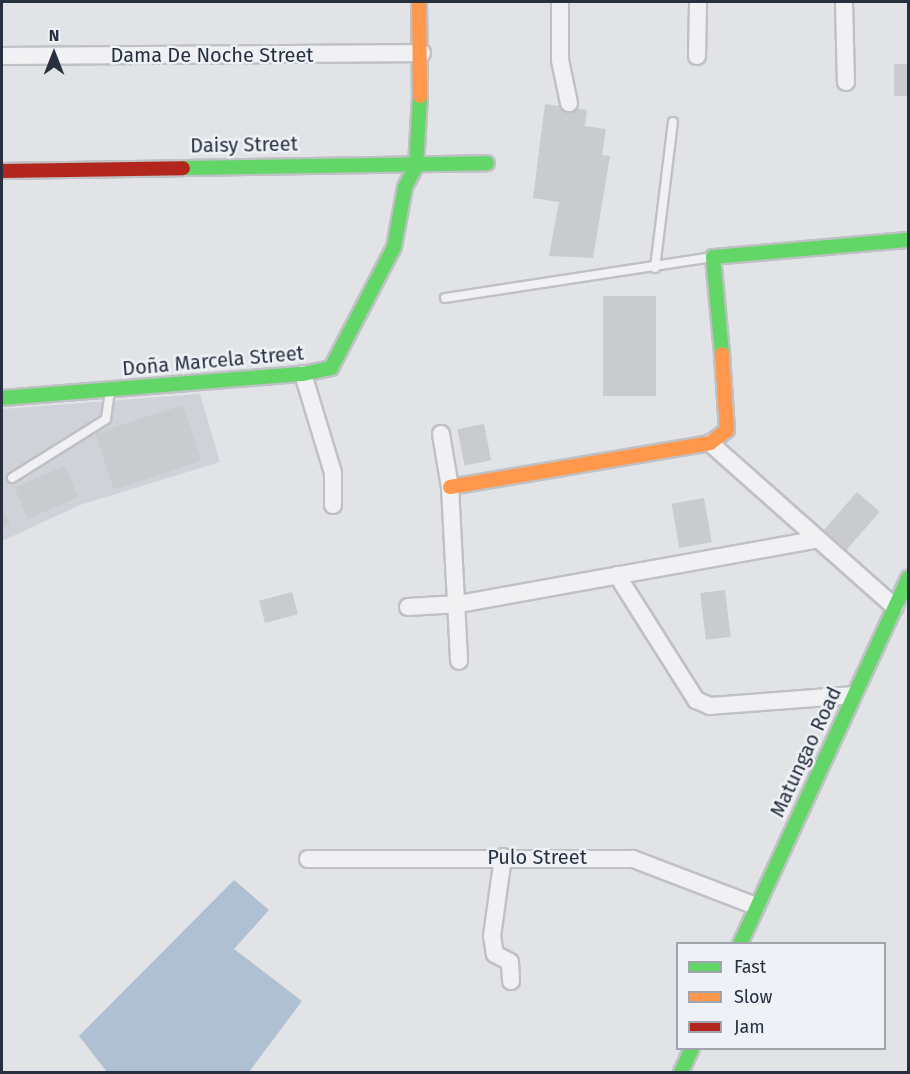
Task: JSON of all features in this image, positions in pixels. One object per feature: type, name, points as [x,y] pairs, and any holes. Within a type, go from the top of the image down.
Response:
[{"type":"street","name":"Doña Marcela Street","points":[[2,398],[303,374],[331,368],[394,247],[405,187],[416,166],[422,53],[419,2]]},
{"type":"street","points":[[560,2],[560,60],[569,103]]},
{"type":"street","points":[[697,56],[698,2]]},
{"type":"street","points":[[844,2],[846,82]]},
{"type":"street","name":"Dama De Noche Street","points":[[2,56],[422,53]]},
{"type":"street","name":"Daisy Street","points":[[2,171],[306,163],[416,166],[487,163]]},
{"type":"street","points":[[450,487],[710,443],[727,430],[727,402],[713,257],[909,240]]},
{"type":"street","points":[[303,374],[333,473],[333,505]]},
{"type":"street","points":[[441,434],[450,487],[459,604],[459,661]]},
{"type":"street","points":[[710,443],[815,540],[895,607]]},
{"type":"street","points":[[408,607],[459,604],[815,540]]},
{"type":"street","points":[[617,575],[696,700],[710,706],[853,694]]},
{"type":"street","name":"Matungao Road","points":[[741,942],[853,694],[909,578]]},
{"type":"street","points":[[503,857],[492,936],[495,954],[510,962],[511,981]]},
{"type":"street","name":"Pulo Street","points":[[308,859],[633,858],[756,906]]},
{"type":"street","points":[[681,1072],[691,1050]]},
{"type":"lane","points":[[655,268],[673,122]]},
{"type":"lane","points":[[445,298],[655,268],[713,257]]},
{"type":"lane","points":[[12,478],[106,419],[110,390]]},
{"type":"shaded area","points":[[200,394],[220,462],[80,505],[2,541],[2,409]]},
{"type":"water","points":[[234,880],[269,910],[234,949],[302,1001],[249,1072],[107,1072],[79,1036]]},
{"type":"building","points":[[894,64],[908,64],[908,96],[894,96]]},
{"type":"building","points":[[545,104],[587,110],[585,126],[606,129],[602,155],[610,156],[593,258],[549,256],[559,202],[533,198]]},
{"type":"building","points":[[603,296],[656,296],[656,396],[603,396]]},
{"type":"building","points":[[183,405],[201,461],[114,490],[96,433]]},
{"type":"building","points":[[484,424],[491,460],[465,465],[457,429]]},
{"type":"building","points":[[65,466],[78,497],[28,519],[14,487]]},
{"type":"building","points":[[857,492],[880,512],[846,551],[823,531]]},
{"type":"building","points":[[704,498],[712,542],[679,548],[672,504]]},
{"type":"building","points":[[2,507],[10,524],[2,529]]},
{"type":"building","points":[[725,590],[731,637],[706,640],[700,593]]},
{"type":"building","points":[[292,592],[298,614],[265,623],[259,601]]},
{"type":"traffic: fast","points":[[2,398],[303,374],[331,368],[394,247],[405,187],[416,166],[420,96]]},
{"type":"traffic: fast","points":[[183,168],[487,163]]},
{"type":"traffic: fast","points":[[722,354],[713,257],[908,240]]},
{"type":"traffic: fast","points":[[741,942],[908,578]]},
{"type":"traffic: fast","points":[[681,1072],[691,1050]]},
{"type":"traffic: slow","points":[[419,2],[420,96]]},
{"type":"traffic: slow","points":[[450,487],[710,443],[727,430],[722,354]]},
{"type":"traffic: jam","points":[[2,171],[183,168]]}]
